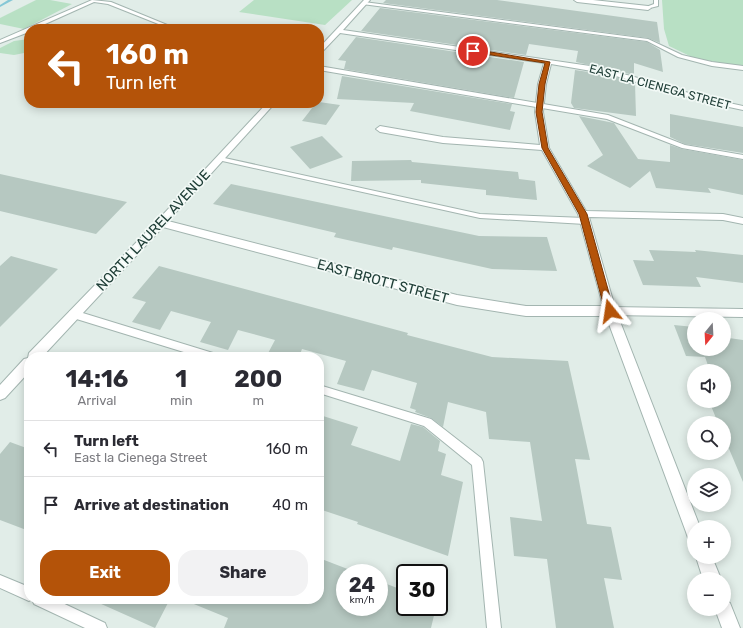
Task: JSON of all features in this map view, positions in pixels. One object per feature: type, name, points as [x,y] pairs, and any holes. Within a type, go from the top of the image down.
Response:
[{"type":"street","points":[[577,0],[648,8]]},
{"type":"street","points":[[324,46],[365,2]]},
{"type":"street","name":"EAST LA CIENEGA STREET","points":[[339,30],[610,72],[693,98],[743,108]]},
{"type":"street","points":[[548,62],[542,84],[539,112],[545,148],[584,217],[610,311],[689,520]]},
{"type":"street","name":"NORTH LAUREL AVENUE","points":[[39,352],[161,223],[266,108]]},
{"type":"street","points":[[380,129],[443,140],[545,148]]},
{"type":"street","points":[[584,217],[723,217],[743,220]]},
{"type":"street","name":"EAST BROTT STREET","points":[[161,223],[457,300],[526,311],[610,311]]},
{"type":"street","points":[[0,394],[24,368]]},
{"type":"street","points":[[727,616],[731,628]]},
{"type":"lane","points":[[648,8],[656,5],[656,0]]},
{"type":"lane","points":[[41,24],[93,1],[109,3],[162,24]]},
{"type":"lane","points":[[365,2],[648,40],[680,56],[712,64],[743,68]]},
{"type":"lane","points":[[0,42],[24,32]]},
{"type":"lane","points":[[324,69],[608,117],[684,147],[743,158]]},
{"type":"lane","points":[[220,159],[480,216],[584,217]]},
{"type":"lane","points":[[610,311],[743,313]]},
{"type":"lane","points":[[73,314],[197,352]]},
{"type":"lane","points":[[324,391],[427,422],[477,462],[494,628]]},
{"type":"lane","points":[[0,581],[24,592]]},
{"type":"lane","points":[[50,604],[100,628]]},
{"type":"green space","points":[[36,0],[50,0],[72,4],[34,24],[24,24],[24,29],[0,24],[0,18]]},
{"type":"green space","points":[[254,0],[352,0],[325,25],[239,12]]},
{"type":"green space","points":[[662,0],[743,0],[743,67],[694,58],[669,46],[664,29]]},
{"type":"green space","points":[[24,40],[24,53],[14,55],[0,53],[0,48],[14,41]]},
{"type":"building","points":[[386,0],[497,0],[657,22],[660,43],[648,38],[383,3]]},
{"type":"building","points":[[380,8],[647,42],[660,50],[663,72],[634,63],[634,75],[576,62],[578,51],[529,44],[526,55],[361,31]]},
{"type":"building","points":[[356,37],[524,62],[514,98],[344,69],[346,61],[338,60]]},
{"type":"building","points":[[575,70],[609,75],[635,83],[636,116],[574,108],[571,103]]},
{"type":"building","points":[[342,76],[512,104],[510,111],[515,112],[510,130],[410,111],[414,103],[337,99]]},
{"type":"building","points":[[324,103],[340,105],[326,125],[302,121],[312,108],[324,108]]},
{"type":"building","points":[[670,114],[743,127],[743,153],[685,144],[670,137]]},
{"type":"building","points":[[579,116],[614,123],[638,159],[670,162],[670,145],[682,149],[743,160],[743,195],[708,188],[711,193],[656,188],[650,171],[630,188],[587,166],[603,155]]},
{"type":"building","points":[[322,136],[343,157],[310,169],[290,147]]},
{"type":"building","points":[[411,160],[412,162],[518,172],[519,179],[535,181],[537,200],[486,195],[486,190],[421,183],[421,180],[351,181],[352,161]]},
{"type":"building","points":[[0,174],[127,202],[96,234],[0,211]]},
{"type":"building","points":[[231,184],[479,236],[547,237],[557,271],[492,269],[393,247],[392,250],[334,237],[336,233],[213,204]]},
{"type":"building","points":[[649,250],[696,252],[695,250],[743,255],[743,283],[696,277],[701,287],[643,285],[633,260],[654,261]]},
{"type":"building","points":[[11,256],[58,269],[0,327],[0,266]]},
{"type":"building","points":[[159,266],[492,357],[568,361],[590,460],[575,459],[587,524],[611,527],[622,580],[604,578],[614,628],[556,628],[547,559],[514,556],[510,517],[542,521],[530,442],[489,439],[486,412],[448,402],[443,427],[431,418],[415,412],[416,410],[410,408],[417,383],[372,370],[364,391],[337,384],[346,361],[324,355],[324,352],[313,352],[302,349],[301,352],[269,352],[275,340],[238,330],[228,350],[200,342],[211,322],[171,311],[160,330],[132,322],[146,302],[132,298]]},
{"type":"building","points":[[674,325],[687,326],[687,356],[731,356],[731,338],[743,340],[743,482],[731,454],[731,416],[715,416],[712,408],[731,408],[731,364],[708,364],[705,357],[686,356]]},
{"type":"building","points":[[324,416],[358,427],[351,445],[400,461],[411,424],[423,427],[440,441],[438,451],[446,454],[441,475],[463,482],[448,556],[357,524],[358,522],[324,511]]},
{"type":"building","points":[[10,442],[24,447],[24,529],[0,520],[0,454]]},
{"type":"building","points":[[324,560],[336,565],[336,616],[388,616],[388,584],[396,588],[396,616],[434,616],[431,628],[224,628],[228,618],[194,604],[324,604]]},
{"type":"building","points":[[101,604],[167,604],[155,628]]},
{"type":"waterway","points":[[0,6],[11,0]]},
{"type":"route","points":[[473,51],[548,62],[542,84],[539,112],[545,148],[583,214],[610,311]]}]
